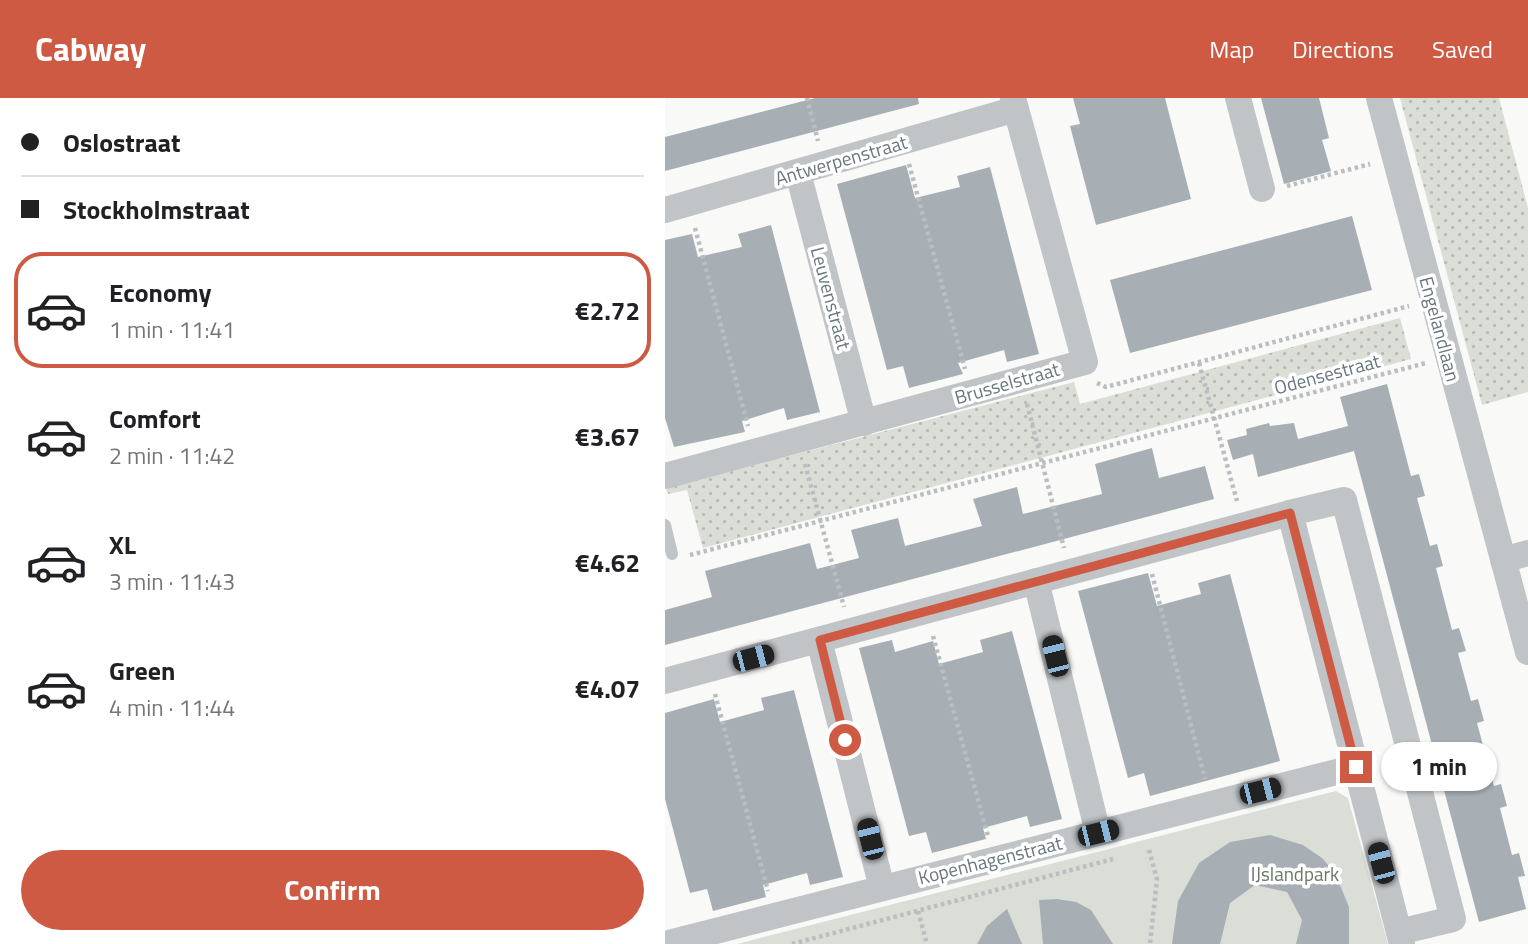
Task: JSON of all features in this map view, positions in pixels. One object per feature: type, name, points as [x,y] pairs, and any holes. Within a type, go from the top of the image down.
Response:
[{"type":"street","points":[[1238,98],[1262,189]]},
{"type":"street","name":"Engelandlaan","points":[[1379,98],[1447,358],[1515,556],[1528,652]]},
{"type":"street","name":"Antwerpenstraat","points":[[665,210],[824,166],[1014,103]]},
{"type":"street","name":"Brusselstraat","points":[[665,476],[1085,362],[1014,103]]},
{"type":"street","name":"Leuvenstraat","points":[[798,173],[864,423]]},
{"type":"street","points":[[665,681],[1147,551],[1290,513],[1344,500],[1453,919],[1401,938],[1290,513]]},
{"type":"street","points":[[1036,581],[1098,833]]},
{"type":"street","points":[[820,640],[895,885]]},
{"type":"street","name":"Kopenhagenstraat","points":[[667,937],[775,916],[1356,767]]},
{"type":"lane","points":[[665,525],[672,554]]},
{"type":"path","points":[[807,98],[824,166]]},
{"type":"path","points":[[1262,189],[1285,187],[1395,158]]},
{"type":"path","points":[[916,187],[966,373]]},
{"type":"path","points":[[699,246],[749,431]]},
{"type":"path","points":[[1085,362],[1098,384],[1106,387],[1432,300]]},
{"type":"path","name":"Odensestraat","points":[[687,556],[1447,358]]},
{"type":"path","points":[[1199,363],[1243,526]]},
{"type":"path","points":[[1020,380],[1070,572]]},
{"type":"path","points":[[799,440],[851,632]]},
{"type":"path","points":[[1147,551],[1212,804]]},
{"type":"path","points":[[926,611],[995,859]]},
{"type":"path","points":[[708,670],[775,916]]},
{"type":"path","points":[[1136,853],[1163,846]]},
{"type":"path","points":[[1149,850],[1157,879],[1150,944]]},
{"type":"path","points":[[792,944],[1124,856]]},
{"type":"path","points":[[895,885],[918,911],[927,944]]},
{"type":"green space","points":[[1400,98],[1499,98],[1528,208],[1528,392],[1482,405]]},
{"type":"green space","points":[[1400,318],[1411,359],[703,548],[687,490],[668,494],[666,488],[1074,382],[1080,404]]},
{"type":"green space","name":"IJslandpark","points":[[1336,791],[1348,798],[1388,944],[737,944]]},
{"type":"building","points":[[815,98],[918,98],[919,104],[665,171],[665,137]]},
{"type":"building","points":[[1073,98],[1165,98],[1191,199],[1096,225],[1070,126],[1080,124]]},
{"type":"building","points":[[1261,98],[1319,98],[1329,138],[1322,140],[1331,171],[1284,184]]},
{"type":"building","points":[[906,165],[915,198],[960,187],[957,176],[990,167],[1039,354],[1007,362],[1004,350],[958,363],[963,374],[909,388],[903,366],[887,370],[837,184]]},
{"type":"building","points":[[1352,216],[1372,290],[1130,353],[1110,280]]},
{"type":"building","points":[[771,225],[820,412],[787,420],[784,408],[742,421],[745,432],[674,447],[665,418],[665,240],[692,234],[698,257],[742,247],[738,234]]},
{"type":"building","points":[[1387,384],[1411,476],[1419,474],[1425,496],[1417,498],[1430,546],[1437,544],[1443,566],[1436,568],[1452,630],[1459,628],[1466,651],[1458,653],[1471,701],[1478,699],[1484,721],[1477,723],[1494,786],[1501,784],[1507,806],[1500,808],[1512,855],[1519,853],[1525,876],[1518,877],[1526,909],[1479,922],[1354,451],[1258,477],[1253,454],[1233,460],[1227,440],[1247,435],[1246,429],[1269,423],[1270,426],[1294,423],[1298,439],[1348,426],[1340,397]]},
{"type":"building","points":[[1152,448],[1159,478],[1205,466],[1214,499],[665,645],[665,610],[712,597],[705,571],[810,543],[817,569],[859,558],[851,530],[898,518],[905,546],[982,526],[973,499],[1017,487],[1023,514],[1102,494],[1095,464]]},
{"type":"building","points":[[1148,573],[1157,606],[1201,594],[1198,583],[1230,574],[1280,761],[1150,796],[1144,773],[1128,778],[1078,591]]},
{"type":"building","points":[[1012,631],[1062,819],[1030,827],[1027,816],[983,828],[986,839],[932,853],[926,832],[909,836],[859,648],[892,640],[895,652],[933,641],[939,664],[983,652],[980,640]]},
{"type":"building","points":[[794,690],[843,877],[810,885],[807,873],[763,885],[766,897],[713,911],[707,889],[690,893],[665,799],[665,713],[714,699],[720,722],[764,710],[761,698]]},
{"type":"building","points":[[1270,835],[1303,845],[1322,858],[1335,873],[1349,907],[1349,944],[1296,944],[1302,920],[1287,892],[1255,885],[1230,903],[1220,944],[1172,944],[1178,901],[1199,863],[1230,842]]},
{"type":"building","points":[[1039,900],[1076,902],[1091,910],[1113,944],[1043,944]]},
{"type":"building","points":[[1007,909],[1022,944],[977,944],[987,926]]},
{"type":"route","points":[[845,740],[820,640],[1290,513],[1356,767]]}]
